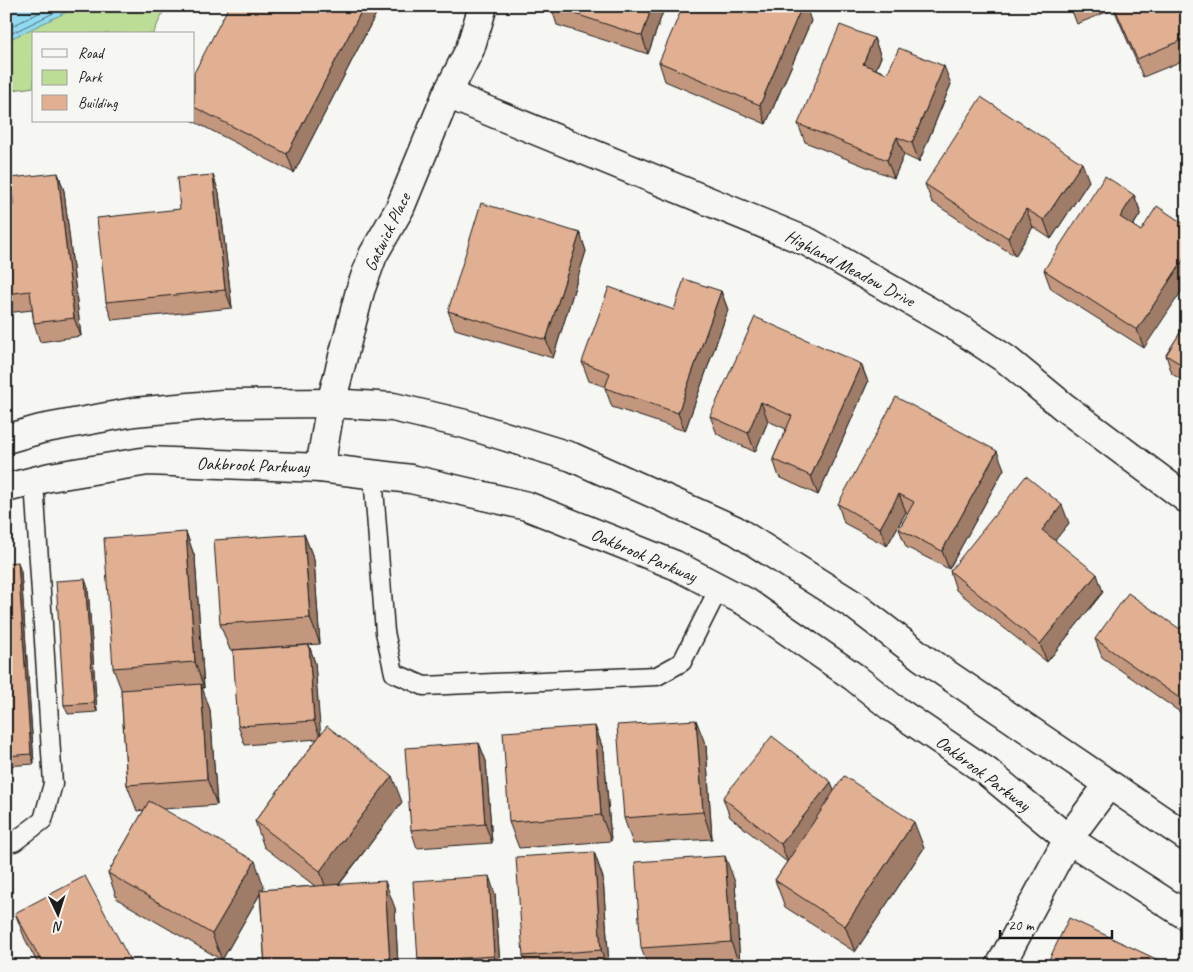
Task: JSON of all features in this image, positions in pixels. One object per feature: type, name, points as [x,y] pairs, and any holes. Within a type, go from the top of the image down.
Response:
[{"type":"street","name":"Gatwick Place","points":[[320,468],[331,402],[360,291],[373,255],[400,208],[447,94],[470,49],[483,6]]},
{"type":"street","name":"Highland Meadow Drive","points":[[447,94],[808,242],[960,328],[992,350],[1064,408],[1187,499]]},
{"type":"street","points":[[6,439],[41,429],[134,412],[223,404],[331,402],[393,407],[465,424],[572,457],[735,530],[854,604],[923,658],[1187,837]]},
{"type":"street","name":"Oakbrook Parkway","points":[[6,488],[34,481],[148,461],[320,468],[373,474],[410,479],[527,506],[675,565],[761,613],[854,677],[890,706],[986,771],[1068,839],[1187,916]]},
{"type":"street","points":[[1000,966],[1068,839],[1108,785]]},
{"type":"lane","points":[[373,474],[385,632],[394,673],[424,686],[657,676],[682,662],[719,588]]},
{"type":"lane","points":[[6,842],[14,842],[43,820],[53,784],[34,481]]},
{"type":"green space","points":[[6,6],[166,6],[154,32],[32,32],[32,87],[6,91]]},
{"type":"water","points":[[6,6],[79,6],[6,41]]},
{"type":"building","points":[[229,6],[364,6],[287,154],[195,108],[195,71]]},
{"type":"building","points":[[551,6],[652,6],[642,36]]},
{"type":"building","points":[[683,6],[802,6],[760,105],[659,62]]},
{"type":"building","points":[[1114,6],[1187,6],[1187,38],[1137,59]]},
{"type":"building","points":[[840,25],[874,38],[863,64],[887,74],[899,48],[944,66],[912,143],[897,137],[887,160],[798,124]]},
{"type":"building","points":[[981,97],[1082,163],[1044,220],[1026,209],[1008,238],[925,184]]},
{"type":"building","points":[[58,173],[74,318],[34,323],[30,291],[6,294],[6,206],[14,205],[10,178]]},
{"type":"building","points":[[213,175],[225,290],[106,302],[97,218],[180,209],[177,178]]},
{"type":"building","points":[[1105,176],[1134,195],[1120,217],[1141,231],[1157,206],[1187,226],[1187,254],[1137,330],[1044,270]]},
{"type":"building","points":[[481,203],[580,233],[546,340],[448,311]]},
{"type":"building","points":[[684,279],[721,291],[678,413],[605,388],[610,373],[582,362],[609,287],[674,310]]},
{"type":"building","points":[[755,317],[861,364],[811,476],[773,459],[792,416],[761,402],[748,433],[710,416]]},
{"type":"building","points":[[1187,322],[1187,368],[1166,355]]},
{"type":"building","points":[[896,397],[997,451],[942,551],[899,529],[914,502],[899,494],[880,528],[838,504]]},
{"type":"building","points":[[1026,476],[1062,505],[1042,530],[1097,574],[1040,644],[950,571]]},
{"type":"building","points":[[186,532],[195,662],[113,668],[104,538]]},
{"type":"building","points":[[304,534],[310,618],[220,624],[214,540]]},
{"type":"building","points":[[18,562],[31,754],[6,756],[6,563]]},
{"type":"building","points":[[85,579],[94,703],[64,705],[56,581]]},
{"type":"building","points":[[1128,593],[1180,629],[1187,619],[1187,700],[1185,702],[1095,639]]},
{"type":"building","points":[[309,645],[314,721],[238,726],[233,650]]},
{"type":"building","points":[[201,684],[207,779],[127,785],[121,690]]},
{"type":"building","points":[[696,720],[703,812],[624,818],[617,725]]},
{"type":"building","points":[[327,726],[392,776],[320,871],[255,821]]},
{"type":"building","points":[[595,726],[601,815],[509,822],[503,732]]},
{"type":"building","points":[[772,736],[831,782],[781,844],[723,798]]},
{"type":"building","points":[[479,743],[485,824],[411,830],[405,748]]},
{"type":"building","points":[[844,776],[914,822],[845,926],[775,880]]},
{"type":"building","points":[[149,801],[255,861],[212,934],[108,873]]},
{"type":"building","points":[[594,852],[601,950],[523,956],[516,857]]},
{"type":"building","points":[[725,856],[731,942],[641,948],[635,862]]},
{"type":"building","points":[[85,876],[130,960],[120,966],[44,966],[15,913]]},
{"type":"building","points":[[489,876],[494,956],[418,961],[413,881]]},
{"type":"building","points":[[385,881],[390,965],[265,966],[260,890]]},
{"type":"building","points":[[1069,918],[1171,966],[1046,966]]}]
